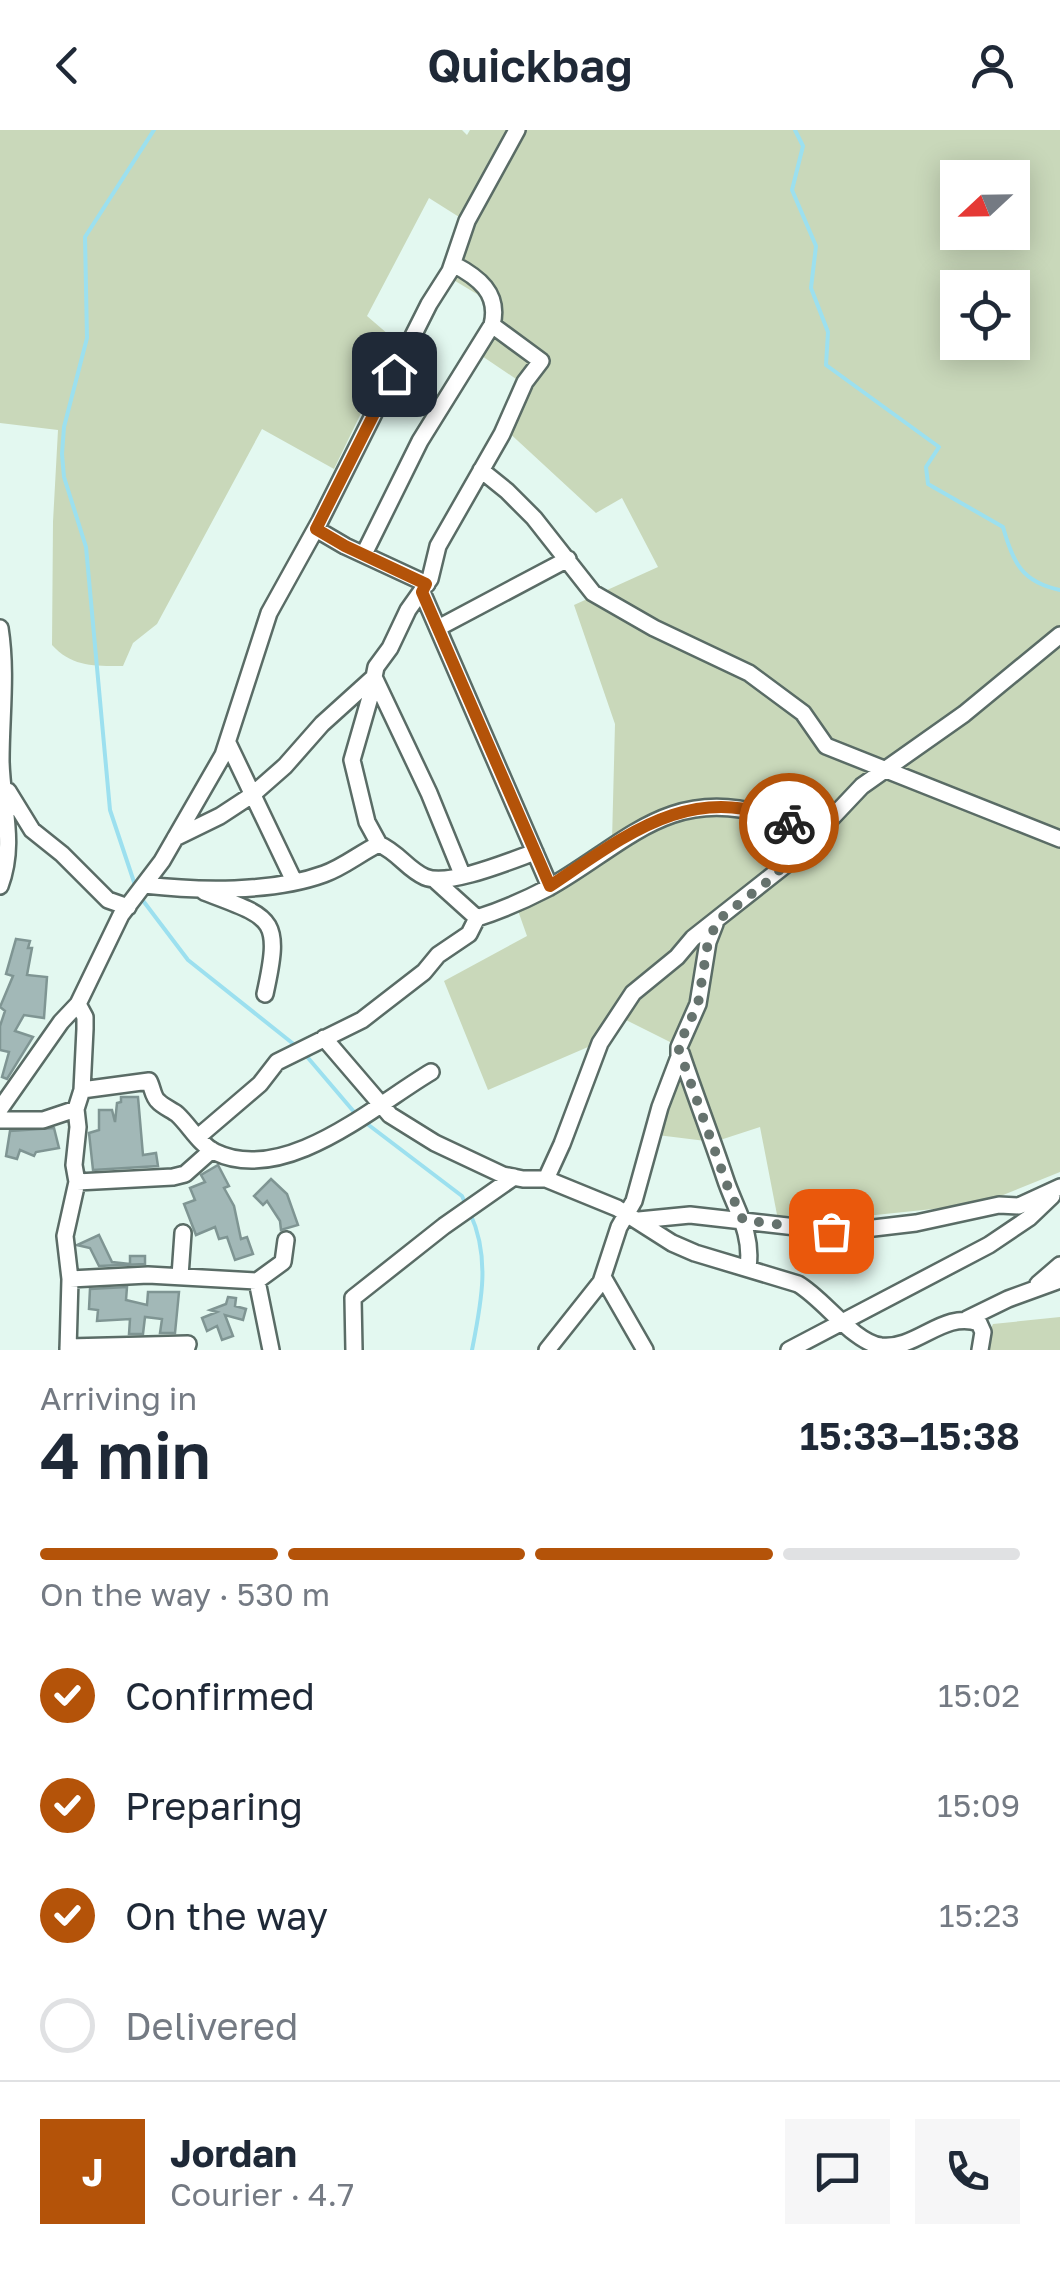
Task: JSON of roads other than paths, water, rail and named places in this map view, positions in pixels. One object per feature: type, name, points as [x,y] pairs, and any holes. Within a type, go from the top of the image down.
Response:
[{"type":"street","points":[[0,1109],[78,1004],[120,915],[162,861],[228,742],[270,613],[453,264],[466,221],[517,130]]},
{"type":"street","points":[[364,554],[420,442],[492,325],[495,306],[488,291],[479,278],[453,264]]},
{"type":"street","points":[[477,918],[436,881],[417,873],[397,852],[379,844],[367,822],[352,760],[376,667],[424,588],[438,546],[502,434],[525,382],[541,362],[492,325]]},
{"type":"street","points":[[481,470],[508,491],[568,559],[592,593],[654,628],[749,673],[803,713],[826,746],[1060,839]]},
{"type":"street","points":[[316,529],[424,588],[550,886]]},
{"type":"street","points":[[438,628],[568,559]]},
{"type":"street","points":[[0,628],[5,671],[1,698],[1,782],[10,850],[0,886]]},
{"type":"street","points":[[546,1179],[610,1022],[633,994],[767,882],[862,786],[964,714],[1060,635]]},
{"type":"street","points":[[175,838],[252,795],[285,766],[322,724],[375,679]]},
{"type":"street","points":[[375,679],[462,874]]},
{"type":"street","points":[[228,742],[294,882]]},
{"type":"street","points":[[1,782],[32,830],[108,900],[128,907]]},
{"type":"street","points":[[198,1137],[260,1084],[276,1062],[362,1020],[407,986],[438,954],[469,934],[477,918],[503,910],[550,886],[635,829],[666,816],[696,810],[751,810],[784,821],[811,840]]},
{"type":"street","points":[[144,885],[221,889],[294,882],[342,867],[379,844]]},
{"type":"street","points":[[436,881],[535,852]]},
{"type":"street","points":[[191,888],[262,914],[274,934],[265,994]]},
{"type":"street","points":[[546,1350],[603,1277],[611,1248],[632,1217],[678,1047],[698,1004],[708,942],[718,920]]},
{"type":"street","points":[[78,1004],[86,1030],[82,1090],[76,1109],[77,1182],[66,1236],[70,1278],[68,1348],[188,1344],[186,1350]]},
{"type":"street","points":[[324,1038],[401,1124],[514,1177],[546,1179],[617,1208],[672,1243],[798,1284],[868,1342],[895,1348],[1060,1280]]},
{"type":"street","points":[[678,1047],[743,1220],[749,1244],[748,1267]]},
{"type":"street","points":[[82,1090],[149,1081],[157,1101],[178,1115],[212,1150],[240,1159],[284,1156],[344,1128],[431,1072]]},
{"type":"street","points":[[0,1120],[43,1120],[76,1109]]},
{"type":"street","points":[[77,1182],[173,1178],[185,1174],[212,1150]]},
{"type":"street","points":[[354,1350],[353,1298],[514,1177]]},
{"type":"street","points":[[632,1217],[674,1214],[831,1231],[865,1229],[916,1223],[1000,1204],[1019,1206],[1060,1189]]},
{"type":"street","points":[[789,1350],[990,1245],[1029,1218],[1060,1189]]},
{"type":"street","points":[[180,1276],[183,1233]]},
{"type":"street","points":[[70,1278],[180,1276],[257,1281],[283,1262],[286,1240]]},
{"type":"street","points":[[1031,1290],[1060,1266]]},
{"type":"street","points":[[603,1277],[645,1350]]},
{"type":"street","points":[[257,1281],[271,1350]]},
{"type":"street","points":[[967,1318],[979,1323],[983,1332],[980,1350]]},
{"type":"waterway","points":[[135,885],[110,810],[86,547],[64,477],[62,454],[64,427],[87,338],[85,237],[154,130]]},
{"type":"waterway","points":[[795,130],[803,146],[792,190],[816,246],[811,288],[828,332],[826,365],[939,447],[926,467],[928,484],[1003,527],[1021,569],[1036,582],[1060,590]]},
{"type":"waterway","points":[[141,898],[188,960],[296,1046]]},
{"type":"waterway","points":[[303,1052],[355,1113]]},
{"type":"waterway","points":[[366,1123],[462,1196],[466,1205]]},
{"type":"waterway","points":[[470,1213],[482,1264],[472,1350]]}]
